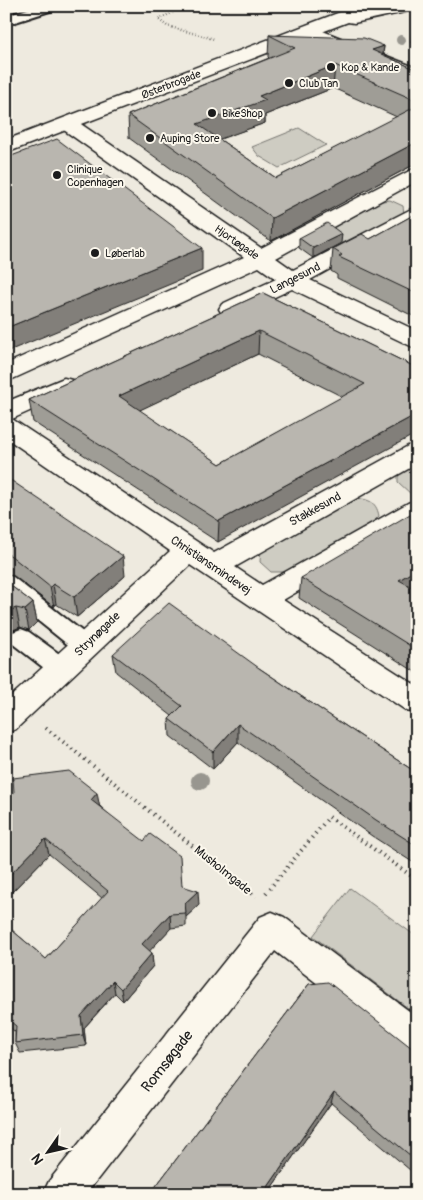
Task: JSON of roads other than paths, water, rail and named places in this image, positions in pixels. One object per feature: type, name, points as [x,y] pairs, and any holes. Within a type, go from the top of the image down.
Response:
[{"type":"street","name":"Østerbrogade","points":[[7,146],[335,22],[372,6]]},
{"type":"street","name":"Østerbrogade","points":[[335,22],[408,6]]},
{"type":"street","points":[[310,31],[417,76]]},
{"type":"street","name":"Hjortøgade","points":[[68,124],[292,280],[417,342]]},
{"type":"street","points":[[6,374],[260,258],[417,173]]},
{"type":"street","name":"Langesund","points":[[212,318],[292,280],[417,212]]},
{"type":"street","points":[[6,412],[87,375]]},
{"type":"street","name":"Christiansmindevej","points":[[6,426],[417,702]]},
{"type":"street","name":"Stakkesund","points":[[214,566],[417,452]]},
{"type":"street","points":[[261,599],[417,510]]},
{"type":"street","name":"Strynøgade","points":[[13,713],[188,550]]},
{"type":"street","name":"Romsøgade","points":[[62,1194],[266,914],[417,1039]]},
{"type":"lane","points":[[6,22],[51,6]]},
{"type":"lane","points":[[6,583],[85,646]]},
{"type":"lane","points":[[21,638],[61,668]]},
{"type":"place","name":"Kop & Kande","points":[[331,67]]},
{"type":"place","name":"Club Tan","points":[[289,83]]},
{"type":"place","name":"BikeShop","points":[[212,113]]},
{"type":"place","name":"Auping Store","points":[[150,138]]},
{"type":"place","name":"Clinique Copenhagen","points":[[57,175]]},
{"type":"place","name":"Løberlab","points":[[95,253]]}]
